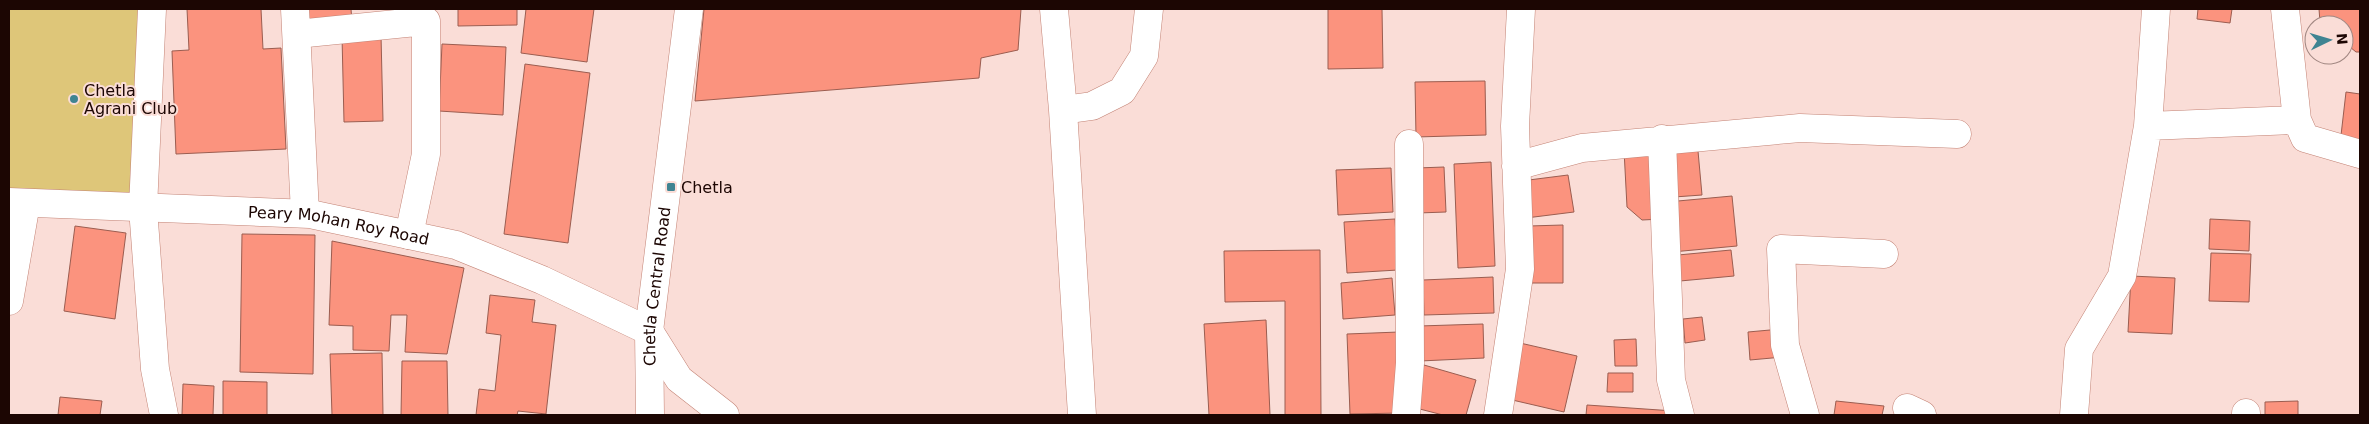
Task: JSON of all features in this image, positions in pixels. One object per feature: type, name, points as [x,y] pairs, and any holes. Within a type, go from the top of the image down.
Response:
[{"type":"street","points":[[152,9],[143,208],[155,369],[164,415]]},
{"type":"street","name":"Chetla Central Road","points":[[650,415],[649,331],[689,9]]},
{"type":"street","points":[[1054,9],[1063,110],[1082,415]]},
{"type":"street","points":[[1063,110],[1092,106],[1122,92],[1144,56],[1148,9]]},
{"type":"street","points":[[1498,415],[1520,269],[1515,126],[1521,9]]},
{"type":"street","points":[[2074,415],[2080,349],[2122,276],[2148,126],[2156,9]]},
{"type":"street","points":[[2286,9],[2297,120],[2305,138],[2360,154]]},
{"type":"street","points":[[305,214],[296,22],[426,22],[426,154],[409,235]]},
{"type":"street","points":[[2148,126],[2297,120]]},
{"type":"street","points":[[1516,166],[1582,148],[1662,139],[1800,128],[1957,134]]},
{"type":"street","points":[[1662,139],[1672,380],[1680,415]]},
{"type":"street","points":[[1406,415],[1410,363],[1409,144]]},
{"type":"street","points":[[9,301],[17,202]]},
{"type":"street","name":"Peary Mohan Roy Road","points":[[17,202],[305,214],[409,235],[456,245],[542,280],[649,331]]},
{"type":"street","points":[[1805,415],[1785,345],[1781,249],[1884,254]]},
{"type":"street","points":[[649,331],[679,379],[725,415]]},
{"type":"shaded area","name":"Chetla Agrani Club","points":[[9,9],[143,9],[135,200],[9,190]]},
{"type":"building","points":[[187,9],[261,9],[263,49],[281,48],[286,149],[176,154],[172,51],[189,50]]},
{"type":"building","points":[[301,9],[351,9],[352,22],[303,26]]},
{"type":"building","points":[[458,9],[517,9],[517,25],[458,26]]},
{"type":"building","points":[[526,9],[594,9],[587,62],[521,53]]},
{"type":"building","points":[[704,9],[1021,9],[1018,50],[981,58],[979,78],[695,101]]},
{"type":"building","points":[[1328,9],[1382,9],[1383,68],[1328,69]]},
{"type":"building","points":[[2198,9],[2232,9],[2230,23],[2197,19]]},
{"type":"building","points":[[2319,9],[2360,9],[2360,52],[2354,50],[2354,15],[2319,15]]},
{"type":"building","points":[[381,35],[383,121],[344,122],[342,36]]},
{"type":"building","points":[[442,44],[506,47],[503,115],[439,111]]},
{"type":"building","points":[[525,64],[590,73],[568,243],[504,234]]},
{"type":"building","points":[[1485,81],[1486,135],[1416,137],[1415,82]]},
{"type":"building","points":[[2346,92],[2360,94],[2360,146],[2340,144]]},
{"type":"building","points":[[1659,148],[1662,219],[1642,220],[1627,207],[1624,150]]},
{"type":"building","points":[[1698,151],[1702,195],[1674,197],[1670,153]]},
{"type":"building","points":[[1491,162],[1495,266],[1458,268],[1454,164]]},
{"type":"building","points":[[1444,167],[1446,212],[1418,213],[1417,168]]},
{"type":"building","points":[[1391,168],[1393,212],[1338,215],[1336,170]]},
{"type":"building","points":[[1568,175],[1574,212],[1526,218],[1521,181]]},
{"type":"building","points":[[1732,196],[1737,246],[1672,252],[1667,202]]},
{"type":"building","points":[[1395,219],[1398,270],[1347,273],[1344,222]]},
{"type":"building","points":[[2210,219],[2250,221],[2249,251],[2209,249]]},
{"type":"building","points":[[1563,225],[1563,283],[1528,283],[1529,226]]},
{"type":"building","points":[[75,226],[126,233],[115,319],[64,311]]},
{"type":"building","points":[[242,234],[315,235],[313,374],[240,372]]},
{"type":"building","points":[[332,241],[464,268],[447,354],[405,352],[407,315],[391,315],[389,351],[353,350],[353,326],[329,325]]},
{"type":"building","points":[[1320,250],[1321,415],[1285,415],[1285,301],[1225,302],[1224,251]]},
{"type":"building","points":[[1731,250],[1734,276],[1680,281],[1678,255]]},
{"type":"building","points":[[2211,253],[2251,254],[2249,302],[2209,301]]},
{"type":"building","points":[[2131,276],[2175,278],[2172,334],[2128,332]]},
{"type":"building","points":[[1493,277],[1494,313],[1424,315],[1423,280]]},
{"type":"building","points":[[1392,278],[1395,315],[1343,319],[1341,283]]},
{"type":"building","points":[[490,295],[535,300],[532,322],[556,325],[546,414],[518,411],[517,415],[476,415],[479,389],[495,391],[501,335],[486,333]]},
{"type":"building","points":[[1702,317],[1705,340],[1685,343],[1683,319]]},
{"type":"building","points":[[1266,320],[1270,415],[1209,415],[1204,324]]},
{"type":"building","points":[[1483,324],[1484,358],[1420,361],[1419,326]]},
{"type":"building","points":[[1781,329],[1783,357],[1750,360],[1748,332]]},
{"type":"building","points":[[1399,332],[1402,413],[1350,414],[1347,334]]},
{"type":"building","points":[[1636,339],[1637,366],[1615,366],[1614,340]]},
{"type":"building","points":[[1520,343],[1577,356],[1564,412],[1508,399]]},
{"type":"building","points":[[382,353],[383,415],[332,415],[330,354]]},
{"type":"building","points":[[402,361],[447,361],[448,415],[401,415]]},
{"type":"building","points":[[1424,365],[1476,380],[1466,415],[1443,415],[1412,407]]},
{"type":"building","points":[[1608,373],[1633,373],[1633,392],[1607,392]]},
{"type":"building","points":[[223,381],[267,382],[267,415],[223,415]]},
{"type":"building","points":[[183,384],[214,386],[213,415],[182,415]]},
{"type":"building","points":[[60,397],[102,401],[100,415],[58,415]]},
{"type":"building","points":[[1836,401],[1884,406],[1882,415],[1834,415]]},
{"type":"building","points":[[2298,401],[2298,415],[2265,415],[2265,402]]},
{"type":"building","points":[[1587,405],[1674,411],[1674,415],[1586,415]]},
{"type":"place","name":"Chetla Agrani Club","points":[[74,99]]},
{"type":"place","name":"Chetla","points":[[671,187]]}]
